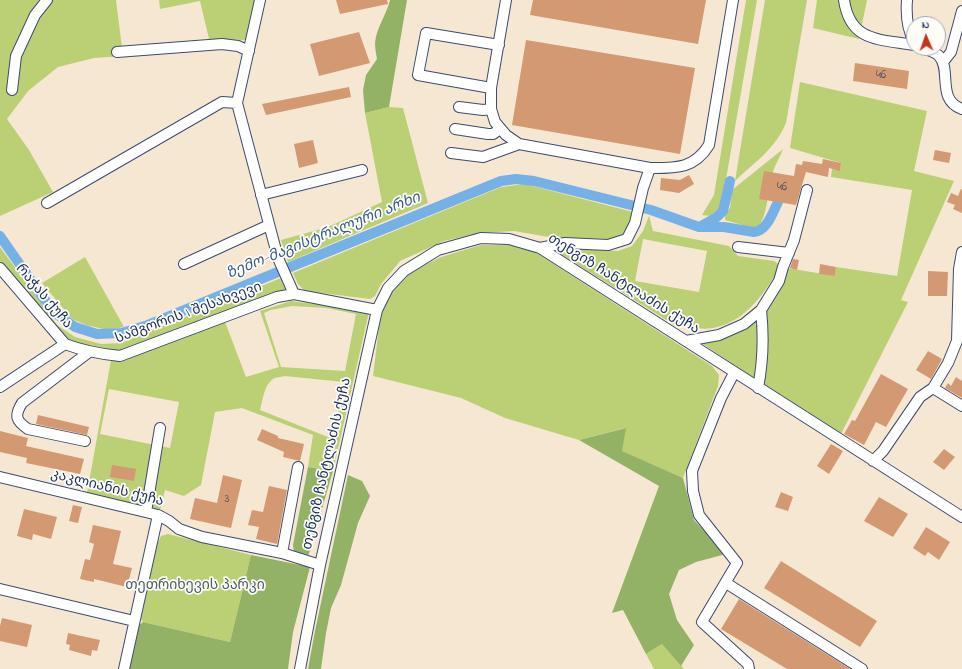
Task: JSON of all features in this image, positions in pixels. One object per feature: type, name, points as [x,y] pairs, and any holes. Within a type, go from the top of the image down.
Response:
[{"type":"street","points":[[12,90],[16,56],[35,15],[47,0]]},
{"type":"street","points":[[260,0],[237,104],[278,258],[294,294]]},
{"type":"street","points":[[506,0],[491,88],[490,109],[495,122],[500,129],[519,144],[650,168],[678,168],[689,164],[703,154],[709,145],[734,0]]},
{"type":"street","points":[[844,0],[846,13],[856,30],[867,36],[906,43]]},
{"type":"street","points":[[907,0],[907,16]]},
{"type":"street","points":[[943,62],[951,52],[962,11]]},
{"type":"street","points":[[491,88],[418,74],[426,33],[499,44]]},
{"type":"street","points":[[117,52],[222,44],[238,46],[249,51]]},
{"type":"street","points":[[940,56],[943,62],[948,96],[956,107],[962,109]]},
{"type":"street","points":[[47,203],[222,102],[237,104]]},
{"type":"street","points":[[459,107],[484,110],[490,109]]},
{"type":"street","points":[[455,129],[493,134],[500,129]]},
{"type":"street","points":[[451,153],[483,157],[519,144]]},
{"type":"street","points":[[540,248],[565,243],[608,246],[627,240],[635,223],[650,168]]},
{"type":"street","points":[[261,195],[362,170]]},
{"type":"street","points":[[686,341],[719,335],[744,324],[762,310],[779,281],[794,240],[807,190]]},
{"type":"street","points":[[184,264],[269,225]]},
{"type":"street","name":"თენგიზ ჩანტლაძის ქუჩა","points":[[300,669],[320,565],[377,310],[388,288],[404,271],[438,250],[480,238],[509,239],[540,248],[962,517]]},
{"type":"street","points":[[738,247],[789,253]]},
{"type":"street","points":[[873,461],[883,451],[920,397],[933,388],[948,363],[957,341],[958,269],[962,252]]},
{"type":"street","name":"რაჭას ქუჩა","points":[[0,268],[64,344]]},
{"type":"street","name":"სამგორის I შესახვევი","points":[[64,344],[102,355],[120,356],[276,297],[294,294],[377,310]]},
{"type":"street","points":[[758,388],[762,367],[764,336],[762,310]]},
{"type":"street","points":[[0,388],[64,344]]},
{"type":"street","points":[[85,441],[28,429],[21,424],[17,415],[18,409],[22,403],[88,352]]},
{"type":"street","points":[[734,373],[721,398],[692,471],[693,491],[699,515],[737,563],[702,622],[748,664],[749,669]]},
{"type":"street","points":[[933,388],[962,406]]},
{"type":"street","points":[[146,512],[160,428]]},
{"type":"street","points":[[282,553],[298,467]]},
{"type":"street","name":"კაკლიანის ქუჩა","points":[[0,477],[158,515],[179,529],[202,537],[282,553],[320,565]]},
{"type":"street","points":[[124,669],[158,515]]},
{"type":"street","points":[[726,583],[858,668]]},
{"type":"street","points":[[0,589],[134,621]]},
{"type":"green space","points":[[0,0],[116,0],[123,56],[94,58],[58,67],[28,91],[7,119],[29,150],[53,192],[0,216]]},
{"type":"green space","points":[[159,0],[256,0],[246,40],[209,39],[200,1],[160,9]]},
{"type":"green space","points":[[390,0],[407,0],[389,107],[365,113],[363,90],[366,75],[377,59],[375,45],[376,37]]},
{"type":"green space","points":[[746,0],[757,0],[724,191],[720,209],[711,216],[702,215],[714,195]]},
{"type":"green space","points":[[765,0],[807,0],[786,123],[770,148],[735,181]]},
{"type":"green space","points":[[817,0],[867,0],[859,39],[813,28]]},
{"type":"green space","points":[[800,82],[927,111],[914,171],[954,181],[901,300],[908,302],[840,436],[700,342],[722,338],[747,329],[762,317],[787,268],[835,276],[836,267],[897,276],[912,190],[831,177],[832,169],[840,170],[841,163],[790,148]]},
{"type":"green space","points":[[389,107],[403,108],[428,203],[288,262],[281,240],[328,227],[382,202],[365,113]]},
{"type":"green space","points":[[783,149],[771,178],[766,208],[762,222],[758,227],[752,228],[725,220],[725,214],[730,208],[732,190]]},
{"type":"green space","points":[[525,184],[633,212],[623,234],[613,239],[555,238],[514,231],[480,233],[444,241],[400,261],[381,284],[375,296],[370,299],[305,291],[298,284],[293,273],[501,187]]},
{"type":"green space","points":[[649,216],[653,231],[729,246],[738,256],[774,261],[781,266],[761,296],[745,313],[725,325],[708,329],[699,329],[676,326],[559,253],[567,248],[618,251],[632,246],[643,231]],"holes":[[[643,239],[707,251],[699,292],[635,281]]]},
{"type":"green space","points":[[481,245],[511,245],[535,252],[712,366],[719,375],[718,386],[683,478],[621,451],[625,428],[579,440],[505,418],[461,398],[373,376],[381,311],[394,289],[407,275],[427,264],[441,257]]},
{"type":"green space","points":[[0,247],[57,325],[75,337],[101,344],[121,343],[281,278],[286,289],[284,294],[119,352],[73,344],[65,338],[0,261]]},
{"type":"green space","points":[[85,257],[124,327],[108,330],[86,325],[72,319],[42,283]]},
{"type":"green space","points":[[291,301],[369,312],[333,471],[308,467],[313,435],[242,408],[215,412],[201,485],[184,496],[165,490],[160,510],[87,493],[111,360],[122,360],[225,322],[246,377],[279,367],[260,311]],"holes":[[[292,306],[326,308],[356,314],[345,371],[281,367],[264,313],[271,310]],[[285,376],[344,382],[333,439],[260,410],[264,392],[271,380]],[[109,389],[179,402],[170,448],[100,434]]]},
{"type":"green space","points":[[626,428],[622,451],[683,478],[694,520],[726,554],[696,562],[679,570],[669,594],[677,620],[694,645],[681,666],[662,644],[646,654],[623,610],[612,613],[659,486],[579,440]]},
{"type":"green space","points":[[308,467],[333,471],[308,557],[294,552],[293,545]]},
{"type":"green space","points":[[348,475],[362,481],[370,496],[358,523],[341,585],[331,608],[321,669],[308,669],[315,631]]},
{"type":"green space","name":"თეთრიხევის პარკი","points":[[168,534],[251,555],[230,642],[143,622],[139,616],[156,547],[161,536]]},
{"type":"green space","points":[[251,555],[310,567],[293,632],[288,669],[127,669],[136,628],[143,622],[230,642]]},
{"type":"green space","points":[[662,644],[684,669],[654,669],[646,654]]},
{"type":"building","points":[[336,0],[387,0],[388,4],[340,14]]},
{"type":"building","points":[[533,0],[706,0],[698,44],[530,15]]},
{"type":"building","points":[[359,32],[370,63],[319,76],[310,44]]},
{"type":"building","points":[[526,40],[695,68],[680,154],[512,125]]},
{"type":"building","points":[[855,63],[909,71],[907,89],[853,81]]},
{"type":"building","points":[[349,87],[351,97],[266,115],[262,104]]},
{"type":"building","points":[[313,140],[318,163],[299,168],[294,144]]},
{"type":"building","points":[[935,150],[951,153],[949,163],[933,160]]},
{"type":"building","points":[[823,159],[841,163],[840,171],[829,168],[828,177],[806,172],[796,205],[759,199],[764,171],[794,176],[796,164],[802,165],[803,161],[822,164]]},
{"type":"building","points":[[689,175],[694,184],[679,193],[660,190],[661,178],[680,180]]},
{"type":"building","points":[[961,189],[962,213],[953,209],[955,205],[947,202],[951,193],[958,196]]},
{"type":"building","points":[[793,259],[799,260],[797,270],[790,268]]},
{"type":"building","points":[[820,264],[836,267],[835,276],[819,274]]},
{"type":"building","points":[[928,271],[948,272],[947,296],[928,296]]},
{"type":"building","points":[[928,351],[942,359],[931,379],[916,370]]},
{"type":"building","points":[[881,374],[908,389],[886,427],[876,422],[864,445],[844,434],[852,420],[855,421]]},
{"type":"building","points":[[956,377],[962,381],[962,398],[945,388],[948,383],[951,386]]},
{"type":"building","points":[[38,415],[89,427],[87,435],[36,424]]},
{"type":"building","points":[[262,429],[278,436],[278,438],[304,444],[300,461],[283,457],[284,452],[257,440]]},
{"type":"building","points":[[0,431],[28,438],[26,446],[84,459],[80,474],[26,463],[27,458],[0,452]]},
{"type":"building","points":[[831,444],[843,451],[829,474],[817,466]]},
{"type":"building","points":[[944,449],[955,457],[944,470],[933,462]]},
{"type":"building","points":[[112,465],[136,469],[134,481],[110,477]]},
{"type":"building","points":[[223,475],[242,480],[231,528],[190,519],[195,498],[217,503]]},
{"type":"building","points":[[269,486],[287,490],[277,544],[256,539],[259,527],[248,525],[252,510],[263,512]]},
{"type":"building","points":[[781,492],[793,497],[788,511],[775,507]]},
{"type":"building","points":[[879,497],[908,514],[893,537],[864,521]]},
{"type":"building","points":[[73,505],[82,507],[78,523],[69,521]]},
{"type":"building","points":[[24,509],[57,517],[51,539],[33,534],[32,540],[17,536]]},
{"type":"building","points":[[93,525],[121,531],[113,564],[132,568],[127,587],[94,579],[94,582],[80,579],[85,559],[90,560],[94,544],[89,542]]},
{"type":"building","points":[[926,527],[950,542],[939,560],[928,552],[925,556],[913,548]]},
{"type":"building","points":[[781,561],[877,621],[860,647],[764,588]]},
{"type":"building","points":[[739,599],[850,669],[787,669],[721,629]]},
{"type":"building","points":[[2,618],[32,625],[27,647],[0,641],[0,626]]},
{"type":"building","points":[[68,633],[100,640],[97,651],[92,650],[91,656],[69,650],[70,645],[66,644]]},
{"type":"waterway","name":"ზემო-მაგისტრალური არხი","points":[[0,236],[44,299],[58,315],[75,327],[97,334],[122,333],[148,325],[501,181],[516,179],[534,181],[651,210],[699,227],[724,227],[754,232],[759,231],[766,225],[778,202]]},
{"type":"waterway","name":"ზემო-მაგისტრალური არხი","points":[[701,226],[717,217],[723,211],[730,181]]}]
